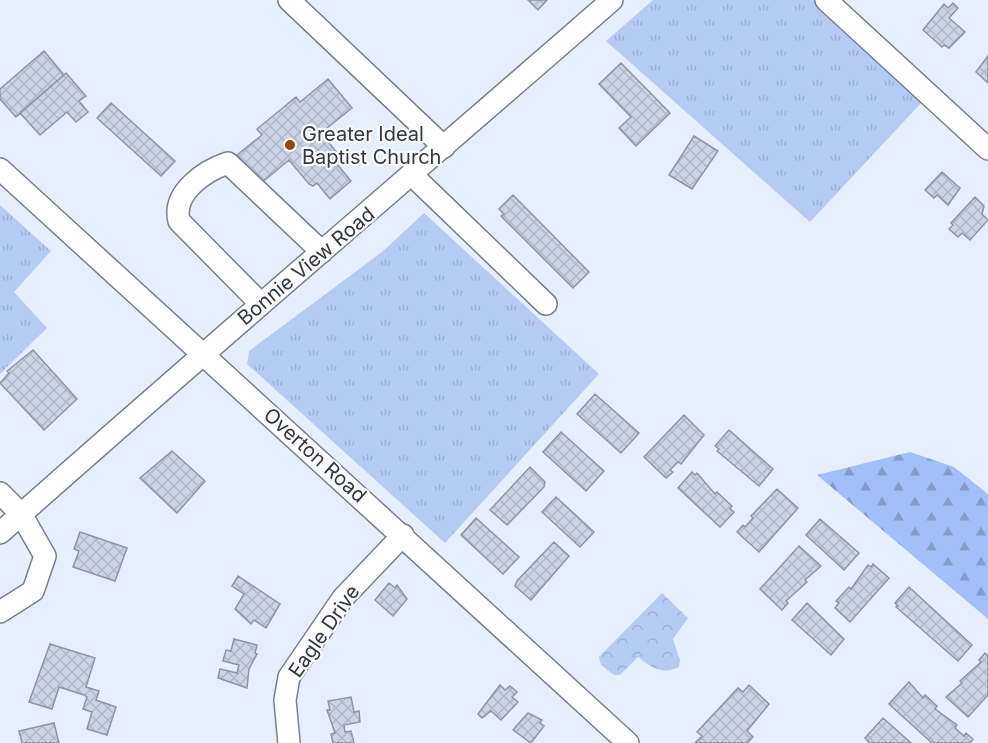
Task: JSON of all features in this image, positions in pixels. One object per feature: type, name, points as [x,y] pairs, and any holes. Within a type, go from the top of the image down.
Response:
[{"type":"street","points":[[289,0],[444,147]]},
{"type":"street","name":"Bonnie View Road","points":[[0,533],[202,353],[412,176],[612,0]]},
{"type":"street","points":[[826,0],[988,149]]},
{"type":"street","points":[[261,304],[179,221],[176,209],[182,196],[192,185],[217,166],[228,163],[322,252]]},
{"type":"street","name":"Overton Road","points":[[0,169],[628,743]]},
{"type":"street","points":[[412,176],[546,304]]},
{"type":"street","points":[[0,493],[21,514],[45,556],[33,591],[0,612]]},
{"type":"street","name":"Eagle Drive","points":[[289,743],[285,700],[289,677],[343,598],[403,535]]},
{"type":"green space","points":[[653,0],[814,0],[923,101],[810,222],[606,41]]},
{"type":"green space","points":[[0,205],[51,251],[14,292],[47,328],[0,374]]},
{"type":"green space","points":[[424,213],[599,374],[445,543],[247,364],[249,351],[382,252]]},
{"type":"green space","points":[[910,452],[954,467],[988,494],[988,619],[817,475]]},
{"type":"green space","points":[[662,593],[688,618],[673,639],[680,660],[679,667],[668,670],[658,669],[638,657],[620,675],[614,675],[601,665],[599,657]]},
{"type":"building","points":[[528,0],[547,0],[538,10]]},
{"type":"building","points":[[953,3],[958,8],[949,18],[965,32],[949,48],[944,45],[942,47],[923,30],[944,4],[948,8]]},
{"type":"building","points":[[44,51],[64,75],[16,117],[0,99],[0,89]]},
{"type":"building","points":[[988,56],[988,83],[976,72]]},
{"type":"building","points":[[621,63],[670,113],[636,146],[619,128],[631,117],[599,84]]},
{"type":"building","points":[[66,73],[86,96],[79,101],[88,112],[76,122],[67,112],[40,135],[20,113]]},
{"type":"building","name":"Greater Ideal Baptist Church","points":[[328,79],[352,108],[321,133],[343,160],[337,164],[351,181],[330,199],[317,183],[313,186],[309,184],[289,160],[260,184],[237,155],[262,135],[257,129],[296,97],[300,102]]},
{"type":"building","points":[[111,103],[175,161],[161,176],[97,118]]},
{"type":"building","points":[[694,136],[718,151],[692,189],[669,175]]},
{"type":"building","points":[[942,172],[960,188],[948,205],[937,195],[934,198],[925,190]]},
{"type":"building","points":[[513,195],[589,272],[573,288],[501,216],[504,214],[499,209]]},
{"type":"building","points":[[975,197],[984,206],[982,214],[988,220],[970,240],[962,233],[958,237],[949,229],[953,225],[951,223]]},
{"type":"building","points":[[33,350],[77,399],[44,430],[0,383],[9,373],[7,371]]},
{"type":"building","points":[[595,394],[639,433],[621,453],[577,414]]},
{"type":"building","points":[[684,415],[704,435],[681,464],[678,462],[670,470],[673,472],[666,478],[644,457]]},
{"type":"building","points":[[729,430],[773,469],[759,486],[717,451],[719,449],[715,446]]},
{"type":"building","points":[[561,432],[604,471],[586,491],[543,452]]},
{"type":"building","points":[[172,451],[205,481],[177,513],[140,478]]},
{"type":"building","points":[[530,467],[545,482],[544,487],[507,525],[490,510]]},
{"type":"building","points":[[692,472],[695,475],[697,473],[715,494],[717,492],[732,506],[730,509],[734,512],[720,527],[678,488]]},
{"type":"building","points":[[777,489],[798,508],[759,552],[737,532],[743,525],[745,527],[753,518],[751,516]]},
{"type":"building","points":[[556,497],[594,532],[580,547],[542,512]]},
{"type":"building","points":[[476,518],[519,557],[503,574],[461,535]]},
{"type":"building","points":[[820,519],[859,553],[844,570],[806,535]]},
{"type":"building","points":[[80,532],[127,548],[115,581],[73,567],[79,551],[74,549]]},
{"type":"building","points":[[554,542],[569,556],[531,600],[515,586],[517,581]]},
{"type":"building","points":[[799,546],[821,566],[786,601],[788,603],[782,610],[760,589]]},
{"type":"building","points":[[873,564],[889,578],[850,622],[835,608],[839,603],[836,601],[849,587],[851,589],[868,565],[871,567]]},
{"type":"building","points":[[238,576],[280,604],[266,628],[254,620],[251,624],[235,609],[244,594],[232,586]]},
{"type":"building","points":[[389,583],[395,588],[397,585],[407,599],[393,616],[375,600]]},
{"type":"building","points":[[909,587],[972,645],[958,661],[896,607],[898,606],[895,603]]},
{"type":"building","points":[[807,603],[844,639],[831,655],[792,620]]},
{"type":"building","points":[[234,639],[257,645],[255,653],[257,654],[249,669],[247,688],[218,678],[220,669],[237,673],[239,665],[223,661],[226,650],[231,651]]},
{"type":"building","points":[[50,644],[95,658],[86,687],[99,691],[96,700],[116,707],[107,735],[87,729],[92,712],[83,709],[87,697],[84,695],[59,687],[52,709],[29,702]]},
{"type":"building","points":[[985,653],[988,656],[988,695],[968,717],[946,697],[981,662],[979,660]]},
{"type":"building","points":[[909,682],[923,698],[925,695],[937,706],[935,709],[957,725],[955,728],[964,736],[966,733],[973,739],[970,743],[932,743],[889,704]]},
{"type":"building","points":[[500,685],[505,690],[510,686],[517,692],[512,697],[518,702],[501,720],[491,711],[482,718],[478,714]]},
{"type":"building","points":[[749,685],[769,704],[747,731],[753,737],[747,743],[695,743],[702,736],[697,732],[738,688],[743,692]]},
{"type":"building","points":[[351,697],[354,712],[359,711],[360,722],[344,725],[345,732],[351,731],[354,743],[333,743],[331,734],[335,733],[327,710],[330,710],[328,701]]},
{"type":"building","points":[[528,713],[542,720],[540,723],[544,726],[531,743],[513,730]]},
{"type":"building","points":[[883,718],[911,743],[870,743],[865,738]]},
{"type":"building","points":[[54,723],[59,743],[22,743],[19,731]]},
{"type":"place","name":"Greater Ideal Baptist Church","points":[[290,145]]}]
